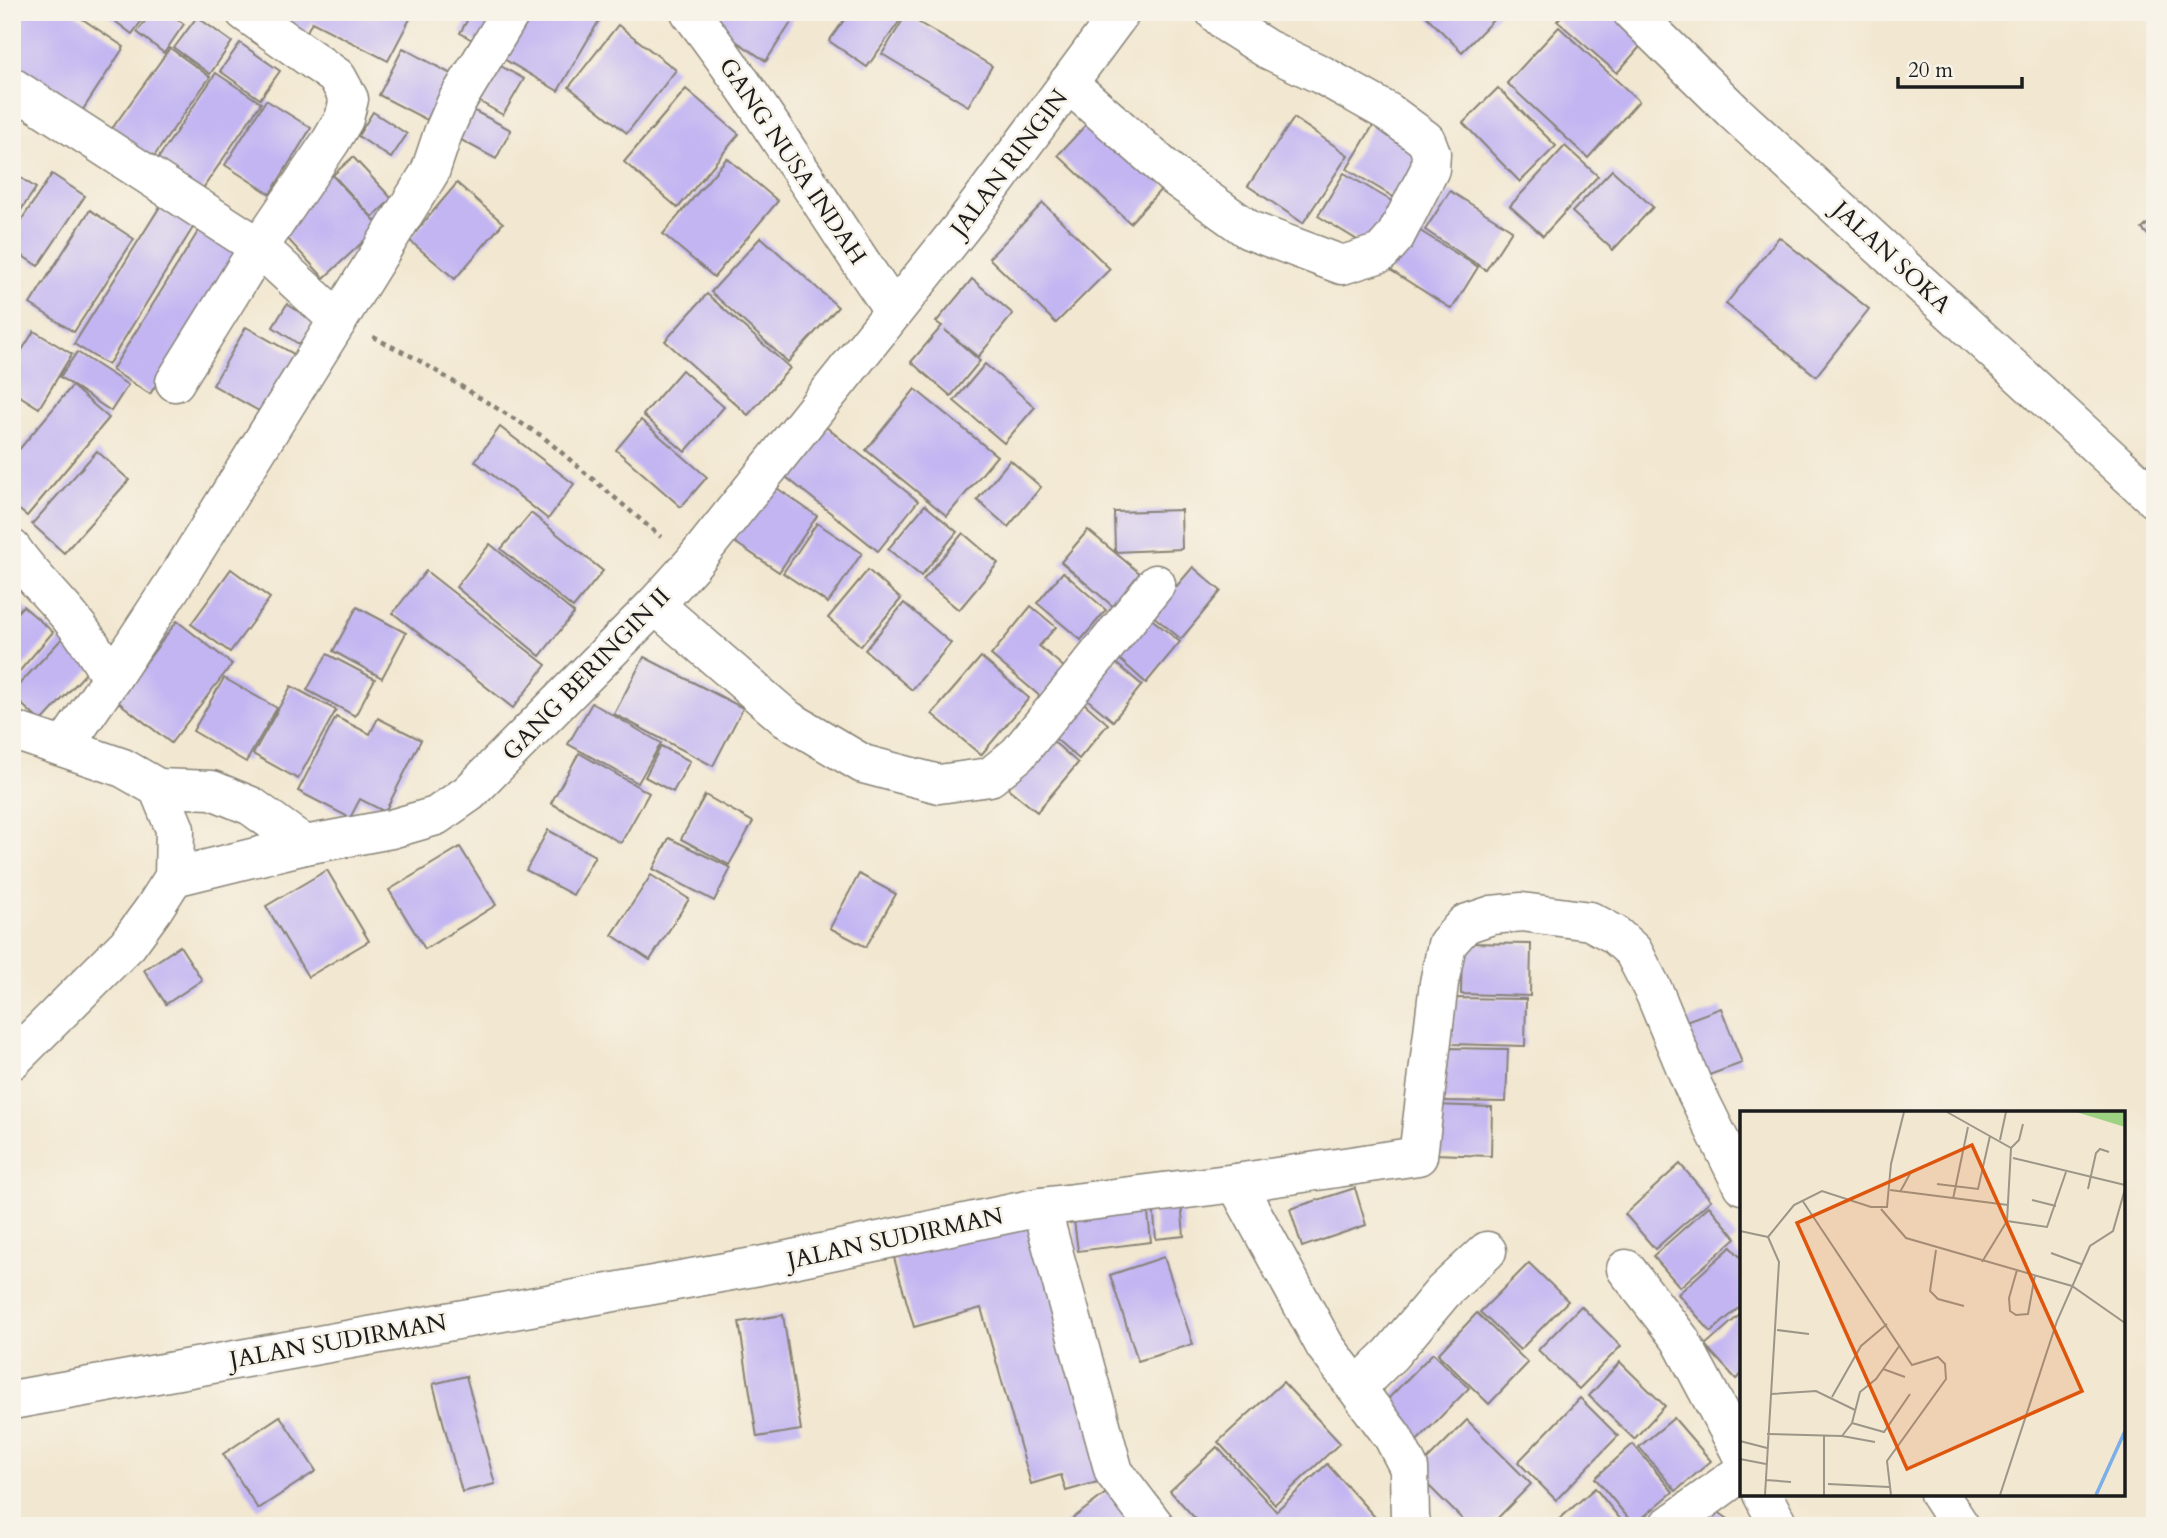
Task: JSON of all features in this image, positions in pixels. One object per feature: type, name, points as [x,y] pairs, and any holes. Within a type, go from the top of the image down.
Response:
[{"type":"street","points":[[175,382],[259,247],[338,130],[349,99],[337,77],[245,12]]},
{"type":"street","points":[[64,747],[191,557],[430,172],[457,101],[510,12]]},
{"type":"street","name":"GANG NUSA INDAH","points":[[690,12],[732,67],[894,311]]},
{"type":"street","name":"JALAN RINGIN","points":[[894,311],[967,220],[1121,12]]},
{"type":"street","points":[[1068,83],[1175,177],[1249,230],[1342,265],[1381,253],[1395,237],[1430,169],[1431,152],[1426,140],[1388,112],[1268,49],[1215,12]]},
{"type":"street","name":"JALAN SOKA","points":[[1632,12],[1735,113],[2155,499]]},
{"type":"street","points":[[12,87],[259,247],[338,320]]},
{"type":"street","name":"GANG BERINGIN II","points":[[174,877],[304,845],[391,829],[436,816],[470,793],[692,564],[894,311]]},
{"type":"street","points":[[12,550],[27,571],[83,633],[111,679]]},
{"type":"street","points":[[655,605],[787,719],[863,764],[939,784],[990,777],[1018,754],[1156,584]]},
{"type":"street","points":[[12,730],[123,768],[158,788],[212,790],[251,806],[304,845]]},
{"type":"street","points":[[12,1060],[128,944],[174,877],[175,829],[158,788]]},
{"type":"street","name":"JALAN SUDIRMAN","points":[[12,1401],[759,1266],[1041,1207],[1236,1183],[1418,1156],[1439,982],[1447,944],[1465,924],[1492,915],[1522,912],[1590,921],[1614,934],[1633,951],[1655,993],[1693,1086],[1740,1181]]},
{"type":"street","points":[[1236,1183],[1325,1346],[1393,1437],[1409,1468],[1412,1526]]},
{"type":"street","points":[[1041,1207],[1114,1472],[1155,1526]]},
{"type":"street","points":[[1357,1387],[1391,1354],[1443,1292],[1487,1251]]},
{"type":"street","points":[[1626,1269],[1680,1339],[1740,1451]]},
{"type":"street","points":[[1668,1526],[1740,1473]]},
{"type":"street","points":[[1763,1496],[1779,1526]]},
{"type":"street","points":[[1941,1496],[1960,1526]]},
{"type":"path","points":[[338,320],[415,358],[542,436],[692,564]]},
{"type":"building","points":[[12,12],[72,12],[124,47],[82,111],[12,65]]},
{"type":"building","points":[[103,12],[148,12],[132,34]]},
{"type":"building","points":[[152,12],[167,12],[184,24],[164,53],[137,32]]},
{"type":"building","points":[[255,12],[402,12],[411,17],[388,61],[312,22],[304,37]]},
{"type":"building","points":[[472,12],[499,12],[481,45],[460,33]]},
{"type":"building","points":[[522,12],[604,12],[558,91],[497,55]]},
{"type":"building","points":[[705,12],[798,12],[766,61],[701,18]]},
{"type":"building","points":[[850,12],[906,12],[867,67],[829,41]]},
{"type":"building","points":[[1422,12],[1501,12],[1462,52]]},
{"type":"building","points":[[1565,12],[1611,12],[1645,41],[1617,73],[1557,21]]},
{"type":"building","points":[[906,15],[992,66],[968,106],[882,54]]},
{"type":"building","points":[[197,17],[232,42],[210,74],[174,48]]},
{"type":"building","points":[[618,25],[676,70],[627,133],[569,87]]},
{"type":"building","points":[[1559,27],[1639,101],[1588,158],[1507,83]]},
{"type":"building","points":[[240,43],[280,71],[260,99],[220,71]]},
{"type":"building","points":[[170,48],[210,77],[152,159],[111,130]]},
{"type":"building","points":[[403,48],[451,74],[427,120],[379,95]]},
{"type":"building","points":[[490,60],[524,79],[503,115],[470,96]]},
{"type":"building","points":[[216,73],[261,103],[195,200],[151,169]]},
{"type":"building","points":[[1498,88],[1556,146],[1520,182],[1463,123]]},
{"type":"building","points":[[686,89],[739,134],[678,208],[624,162]]},
{"type":"building","points":[[266,100],[311,128],[270,194],[225,165]]},
{"type":"building","points":[[467,107],[511,130],[496,159],[452,135]]},
{"type":"building","points":[[373,112],[407,134],[391,158],[358,136]]},
{"type":"building","points":[[1093,117],[1165,185],[1130,223],[1058,155]]},
{"type":"building","points":[[1294,118],[1348,155],[1303,223],[1248,186]]},
{"type":"building","points":[[1377,119],[1426,150],[1397,199],[1347,169]]},
{"type":"building","points":[[1565,146],[1598,176],[1543,236],[1510,206]]},
{"type":"building","points":[[353,157],[392,199],[372,217],[333,175]]},
{"type":"building","points":[[727,158],[778,201],[714,277],[663,234]]},
{"type":"building","points":[[1612,170],[1653,207],[1613,250],[1572,212]]},
{"type":"building","points":[[12,172],[36,188],[12,223]]},
{"type":"building","points":[[329,172],[380,226],[324,278],[274,224]]},
{"type":"building","points":[[1344,173],[1395,203],[1369,247],[1318,216]]},
{"type":"building","points":[[52,174],[85,196],[38,266],[12,249],[12,234]]},
{"type":"building","points":[[457,183],[503,223],[455,279],[409,240]]},
{"type":"building","points":[[1450,191],[1512,230],[1486,270],[1425,230]]},
{"type":"building","points":[[1043,203],[1110,269],[1056,323],[989,258]]},
{"type":"building","points":[[161,205],[194,226],[108,365],[74,344]]},
{"type":"building","points":[[90,210],[134,239],[74,332],[30,304]]},
{"type":"building","points":[[2155,217],[2155,242],[2142,229]]},
{"type":"building","points":[[1409,224],[1478,267],[1452,309],[1384,266]]},
{"type":"building","points":[[199,230],[238,254],[150,394],[112,370]]},
{"type":"building","points":[[761,237],[838,307],[788,362],[711,292]]},
{"type":"building","points":[[1779,237],[1869,309],[1816,376],[1726,304]]},
{"type":"building","points":[[972,279],[1013,314],[978,357],[945,330],[980,361],[951,396],[911,362],[942,326],[936,322]]},
{"type":"building","points":[[707,294],[790,368],[748,415],[665,341]]},
{"type":"building","points":[[287,304],[319,325],[303,347],[273,327]]},
{"type":"building","points":[[246,327],[306,361],[273,419],[213,385]]},
{"type":"building","points":[[34,331],[72,354],[39,408],[12,391],[12,366]]},
{"type":"building","points":[[77,352],[128,385],[111,411],[60,377]]},
{"type":"building","points":[[985,364],[1035,407],[1004,443],[954,401]]},
{"type":"building","points":[[682,370],[724,407],[685,452],[643,415]]},
{"type":"building","points":[[72,386],[109,418],[27,516],[12,504],[12,458]]},
{"type":"building","points":[[915,389],[997,456],[947,516],[866,450]]},
{"type":"building","points":[[641,420],[707,477],[681,507],[616,450]]},
{"type":"building","points":[[500,427],[574,484],[548,519],[475,461]]},
{"type":"building","points":[[826,427],[918,501],[878,551],[786,477]]},
{"type":"building","points":[[97,451],[129,480],[64,553],[32,524]]},
{"type":"building","points":[[1010,460],[1041,487],[1008,527],[977,500]]},
{"type":"building","points":[[771,484],[817,516],[779,572],[733,541]]},
{"type":"building","points":[[925,505],[957,532],[921,576],[888,549]]},
{"type":"building","points":[[1181,510],[1182,549],[1115,552],[1114,512]]},
{"type":"building","points":[[531,513],[603,571],[573,608],[501,549]]},
{"type":"building","points":[[817,523],[862,553],[828,603],[783,573]]},
{"type":"building","points":[[1088,530],[1143,576],[1116,609],[1061,562]]},
{"type":"building","points":[[963,533],[998,563],[959,610],[923,580]]},
{"type":"building","points":[[490,544],[574,613],[540,656],[456,587]]},
{"type":"building","points":[[1193,567],[1221,591],[1181,639],[1152,615]]},
{"type":"building","points":[[231,569],[270,598],[230,652],[191,624]]},
{"type":"building","points":[[868,570],[901,599],[861,646],[828,618]]},
{"type":"building","points":[[426,571],[546,665],[513,708],[393,613]]},
{"type":"building","points":[[1063,572],[1106,610],[1081,640],[1037,603]]},
{"type":"building","points":[[904,603],[951,643],[912,690],[865,650]]},
{"type":"building","points":[[23,606],[53,632],[12,680],[12,618]]},
{"type":"building","points":[[1031,606],[1056,627],[1039,646],[1065,668],[1041,697],[991,655]]},
{"type":"building","points":[[357,607],[406,633],[382,678],[333,651]]},
{"type":"building","points":[[1149,617],[1180,642],[1146,683],[1116,656]]},
{"type":"building","points":[[177,621],[232,664],[171,743],[117,701]]},
{"type":"building","points":[[69,631],[100,658],[41,722],[12,692]]},
{"type":"building","points":[[327,654],[375,679],[355,716],[307,690]]},
{"type":"building","points":[[644,657],[743,708],[713,766],[614,714]]},
{"type":"building","points":[[981,657],[1029,698],[981,755],[932,714]]},
{"type":"building","points":[[1112,660],[1142,685],[1113,721],[1082,695]]},
{"type":"building","points":[[224,678],[277,708],[246,762],[193,731]]},
{"type":"building","points":[[291,686],[336,710],[298,779],[253,754]]},
{"type":"building","points":[[1078,698],[1108,724],[1079,759],[1049,733]]},
{"type":"building","points":[[592,703],[661,743],[638,783],[568,744]]},
{"type":"building","points":[[336,717],[370,734],[378,718],[421,740],[385,812],[360,799],[350,818],[298,791]]},
{"type":"building","points":[[1047,736],[1078,763],[1037,812],[1005,786]]},
{"type":"building","points":[[661,746],[690,761],[673,792],[645,777]]},
{"type":"building","points":[[579,753],[649,793],[621,843],[551,803]]},
{"type":"building","points":[[705,795],[753,822],[729,865],[681,839]]},
{"type":"building","points":[[548,830],[595,856],[573,895],[526,870]]},
{"type":"building","points":[[669,838],[731,868],[714,901],[653,869]]},
{"type":"building","points":[[460,847],[496,905],[425,949],[389,890]]},
{"type":"building","points":[[327,870],[369,941],[308,977],[266,906]]},
{"type":"building","points":[[859,874],[896,894],[866,947],[830,928]]},
{"type":"building","points":[[651,875],[689,899],[650,960],[612,935]]},
{"type":"building","points":[[1462,943],[1531,944],[1530,996],[1461,994]]},
{"type":"building","points":[[180,946],[202,980],[166,1004],[144,970]]},
{"type":"building","points":[[1451,998],[1526,999],[1525,1046],[1450,1044]]},
{"type":"building","points":[[1721,1008],[1742,1063],[1704,1077],[1683,1022]]},
{"type":"building","points":[[1444,1048],[1508,1049],[1506,1102],[1442,1101]]},
{"type":"building","points":[[1435,1105],[1492,1107],[1491,1156],[1433,1154]]},
{"type":"building","points":[[1680,1164],[1711,1200],[1655,1249],[1625,1214]]},
{"type":"building","points":[[1355,1188],[1366,1225],[1302,1247],[1290,1209]]},
{"type":"building","points":[[1181,1201],[1184,1236],[1156,1239],[1153,1204]]},
{"type":"building","points":[[1147,1204],[1151,1242],[1078,1251],[1073,1213]]},
{"type":"building","points":[[1709,1206],[1736,1238],[1680,1287],[1653,1256]]},
{"type":"building","points":[[1033,1217],[1108,1479],[1066,1491],[1061,1475],[1031,1484],[981,1308],[914,1327],[894,1258]]},
{"type":"building","points":[[1731,1247],[1740,1257],[1740,1307],[1711,1332],[1678,1294]]},
{"type":"building","points":[[1164,1257],[1193,1344],[1138,1361],[1110,1275]]},
{"type":"building","points":[[1529,1263],[1568,1301],[1520,1350],[1480,1312]]},
{"type":"building","points":[[1581,1306],[1621,1346],[1579,1389],[1538,1350]]},
{"type":"building","points":[[1477,1313],[1528,1363],[1489,1404],[1438,1354]]},
{"type":"building","points":[[783,1315],[801,1430],[757,1437],[739,1322]]},
{"type":"building","points":[[1740,1315],[1740,1376],[1736,1379],[1705,1345]]},
{"type":"building","points":[[1433,1353],[1469,1388],[1411,1447],[1375,1412]]},
{"type":"building","points":[[1620,1362],[1665,1406],[1634,1439],[1589,1396]]},
{"type":"building","points":[[466,1376],[495,1484],[462,1492],[433,1384]]},
{"type":"building","points":[[1283,1382],[1340,1443],[1275,1504],[1218,1442]]},
{"type":"building","points":[[1580,1398],[1618,1436],[1556,1500],[1518,1462]]},
{"type":"building","points":[[280,1416],[316,1471],[258,1509],[223,1454]]},
{"type":"building","points":[[1674,1418],[1711,1461],[1676,1491],[1639,1447]]},
{"type":"building","points":[[1467,1420],[1531,1484],[1490,1526],[1469,1526],[1415,1472]]},
{"type":"building","points":[[1633,1444],[1673,1492],[1634,1525],[1595,1478]]},
{"type":"building","points":[[1217,1447],[1276,1511],[1327,1464],[1383,1526],[1202,1526],[1170,1491]]},
{"type":"building","points":[[1595,1488],[1626,1526],[1559,1526],[1556,1522]]},
{"type":"building","points":[[1110,1490],[1139,1526],[1063,1526]]},
{"type":"building","points":[[1714,1509],[1738,1526],[1703,1526]]}]
